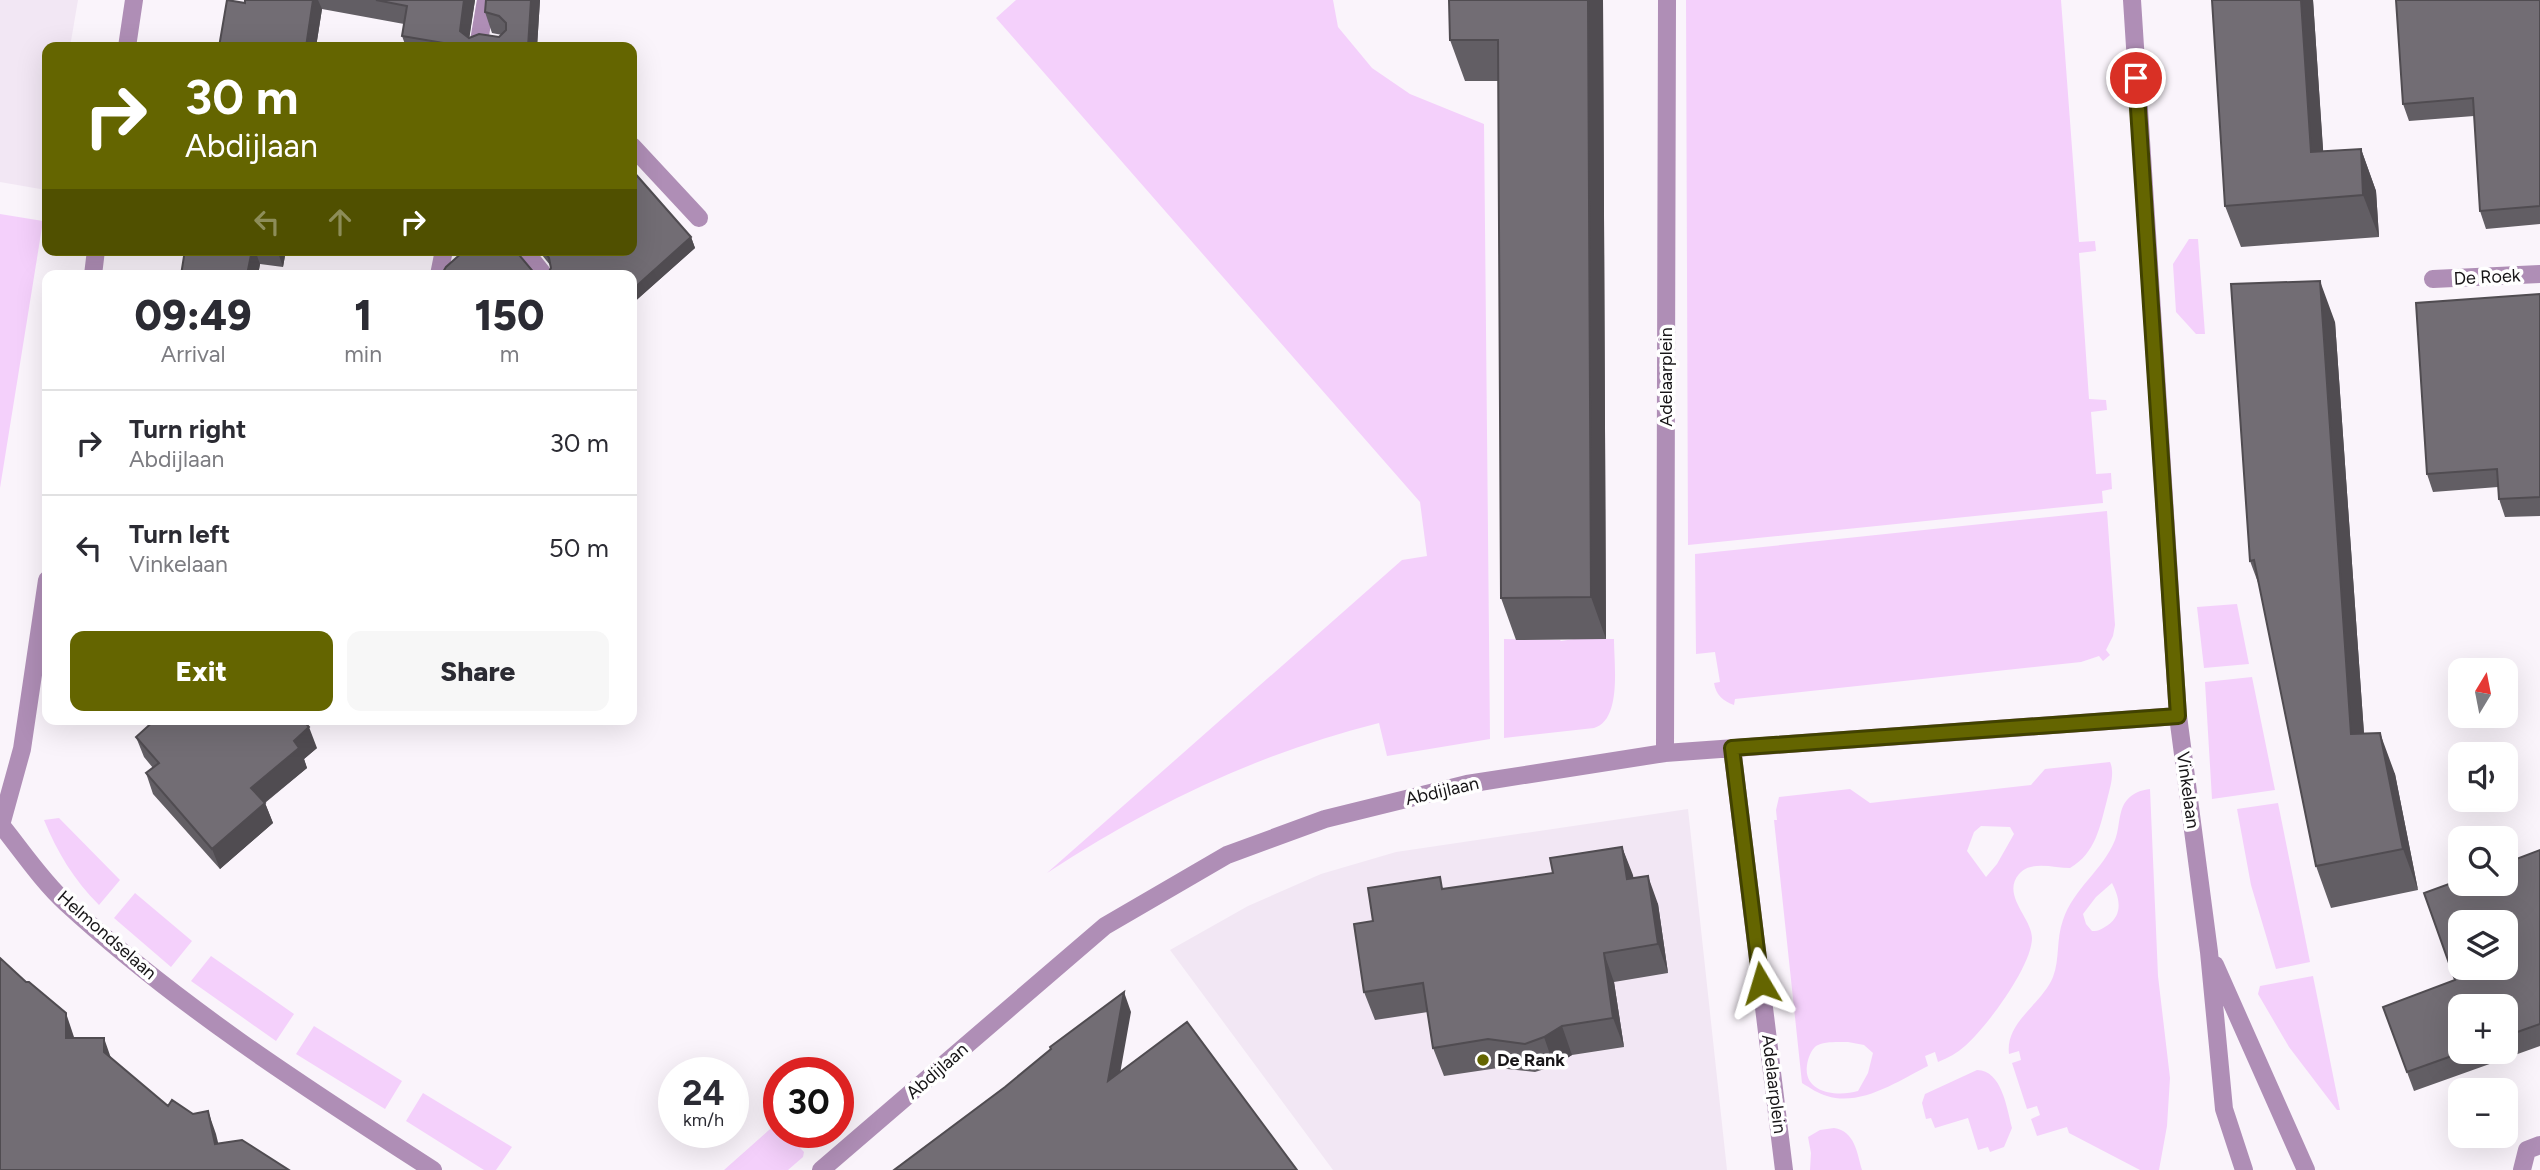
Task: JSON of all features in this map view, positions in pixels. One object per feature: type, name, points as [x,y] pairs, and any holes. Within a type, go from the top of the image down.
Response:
[{"type":"street","points":[[128,42],[134,0]]},
{"type":"street","points":[[483,42],[486,0]]},
{"type":"street","name":"Adelaarplein","points":[[1665,753],[1667,0]]},
{"type":"street","name":"Vinkelaan","points":[[2132,0],[2178,716],[2210,952],[2224,1109],[2244,1170]]},
{"type":"street","points":[[637,151],[699,218]]},
{"type":"street","points":[[529,256],[540,270]]},
{"type":"street","name":"De Roek","points":[[2433,279],[2540,274]]},
{"type":"street","name":"Helmondselaan","points":[[42,614],[22,749],[1,825],[64,901],[154,978],[275,1067],[433,1170]]},
{"type":"street","name":"Abdijlaan","points":[[821,1170],[1105,926],[1227,855],[1325,819],[1467,784],[1665,753],[2178,716]]},
{"type":"street","name":"Adelaarplein","points":[[1732,748],[1784,1170]]},
{"type":"street","name":"Vinkelaan","points":[[2210,952],[2306,1170]]},
{"type":"street","points":[[2522,1170],[2527,1150],[2540,1145]]},
{"type":"shaded area","points":[[0,0],[78,0],[71,42],[42,42],[42,189],[0,182]]},
{"type":"shaded area","points":[[1016,0],[1333,0],[1338,27],[1372,68],[1410,94],[1484,124],[1490,739],[1387,756],[1379,723],[1334,736],[1248,766],[1166,803],[1047,873],[1402,560],[1427,556],[1420,502],[996,18]]},
{"type":"shaded area","points":[[1686,0],[2061,0],[2079,242],[2095,241],[2096,251],[2079,253],[2089,399],[2106,400],[2107,410],[2091,412],[2096,474],[2111,473],[2112,489],[2102,491],[2103,503],[1688,545]]},
{"type":"shaded area","points":[[0,214],[42,221],[42,227],[0,488]]},
{"type":"shaded area","points":[[2189,239],[2198,239],[2205,334],[2196,334],[2176,312],[2173,264]]},
{"type":"shaded area","points":[[2107,511],[2115,625],[2106,650],[2110,655],[2103,661],[2099,656],[2081,662],[1735,699],[1734,705],[1716,691],[1714,683],[1720,682],[1715,652],[1696,654],[1695,554]]},
{"type":"shaded area","points":[[2237,604],[2249,664],[2204,668],[2197,607]]},
{"type":"shaded area","points":[[1504,639],[1614,639],[1615,690],[1609,714],[1603,723],[1594,728],[1504,738]]},
{"type":"shaded area","points":[[2252,677],[2275,790],[2212,799],[2205,682]]},
{"type":"shaded area","points":[[2110,762],[2111,786],[2096,838],[2079,862],[2070,868],[2030,867],[2019,874],[2014,882],[2015,898],[2031,930],[2032,938],[2030,950],[2016,980],[1995,1011],[1959,1051],[1938,1062],[1935,1052],[1925,1056],[1928,1066],[1893,1085],[1867,1095],[1853,1098],[1827,1096],[1802,1083],[1774,820],[1777,820],[1779,797],[1850,789],[1870,803],[2031,785],[2045,769]],"holes":[[[1981,826],[2010,827],[2014,834],[1997,864],[1986,877],[1967,851],[1974,832]],[[1848,1042],[1864,1045],[1873,1053],[1868,1073],[1858,1091],[1832,1093],[1816,1087],[1807,1074],[1810,1054],[1816,1046],[1823,1043]]]},
{"type":"shaded area","points":[[2150,789],[2158,976],[2170,1078],[2167,1126],[2159,1170],[2140,1170],[2069,1133],[2067,1127],[2037,1136],[2031,1119],[2040,1115],[2037,1106],[2027,1109],[2012,1063],[2021,1060],[2019,1051],[2009,1054],[2009,1043],[2018,1023],[2053,977],[2063,920],[2074,898],[2110,851],[2117,835],[2124,804],[2140,791]],"holes":[[[2112,883],[2119,906],[2116,916],[2108,925],[2092,931],[2083,914],[2096,897]]]},
{"type":"shaded area","points":[[2278,803],[2310,962],[2276,969],[2251,885],[2237,809]]},
{"type":"shaded area","name":"De Rank","points":[[1688,809],[1727,1170],[1333,1170],[1170,950],[1248,906],[1321,874],[1396,852]]},
{"type":"shaded area","points":[[59,818],[120,880],[99,905],[67,865],[44,820]]},
{"type":"shaded area","points":[[135,893],[192,941],[171,967],[114,918]]},
{"type":"shaded area","points":[[211,956],[294,1014],[276,1041],[191,981]]},
{"type":"shaded area","points":[[2313,976],[2340,1110],[2337,1110],[2289,1047],[2258,994],[2260,986]]},
{"type":"shaded area","points":[[314,1026],[402,1081],[385,1109],[296,1054]]},
{"type":"shaded area","points":[[1977,1070],[1992,1076],[1998,1083],[2012,1128],[2004,1147],[1990,1152],[1988,1147],[1978,1150],[1968,1118],[1935,1128],[1931,1118],[1926,1119],[1922,1103],[1925,1094]]},
{"type":"shaded area","points":[[423,1093],[512,1147],[496,1170],[484,1170],[406,1121]]},
{"type":"shaded area","points":[[1834,1128],[1847,1133],[1851,1138],[1862,1170],[1810,1170],[1808,1137],[1820,1130]]},
{"type":"shaded area","points":[[763,1135],[763,1148],[800,1148],[804,1152],[803,1157],[788,1170],[724,1170]]},
{"type":"building","points":[[227,0],[245,3],[245,0],[313,0],[307,42],[220,42]]},
{"type":"building","points":[[376,0],[464,0],[460,31],[469,38],[479,34],[499,37],[506,30],[506,23],[499,16],[485,12],[486,0],[531,0],[528,42],[437,42],[402,36],[407,6]]},
{"type":"building","points":[[1449,0],[1588,0],[1591,597],[1501,598],[1498,40],[1450,40]]},
{"type":"building","points":[[2212,0],[2301,0],[2311,152],[2361,149],[2363,195],[2225,206]]},
{"type":"building","points":[[2396,0],[2540,0],[2540,206],[2480,211],[2473,98],[2403,104]]},
{"type":"building","points":[[637,176],[691,237],[637,286],[637,270],[550,270],[548,256],[637,256]]},
{"type":"building","points":[[184,256],[251,256],[248,270],[182,270]]},
{"type":"building","points":[[458,256],[520,256],[532,270],[444,270]]},
{"type":"building","points":[[2320,281],[2351,734],[2380,733],[2403,849],[2316,866],[2254,560],[2250,561],[2231,284]]},
{"type":"building","points":[[2540,294],[2540,497],[2499,499],[2497,469],[2427,474],[2416,303]]},
{"type":"building","points":[[149,725],[309,727],[294,741],[299,748],[251,788],[265,803],[212,849],[146,773],[159,763],[136,737]]},
{"type":"building","points":[[1622,847],[1627,879],[1648,876],[1658,944],[1604,953],[1613,1018],[1562,1026],[1525,1044],[1488,1039],[1433,1048],[1423,983],[1364,992],[1354,924],[1373,921],[1368,888],[1440,877],[1442,889],[1553,873],[1550,858]]},
{"type":"building","points":[[2540,850],[2540,1024],[2518,1032],[2518,994],[2448,994],[2448,1057],[2407,1072],[2383,1007],[2455,980],[2518,980],[2518,910],[2448,910],[2448,960],[2424,893],[2448,884],[2448,896],[2518,896],[2518,858]]},
{"type":"building","points":[[0,958],[66,1013],[66,1038],[104,1038],[104,1052],[168,1106],[172,1100],[193,1114],[208,1111],[215,1144],[242,1140],[289,1170],[0,1170]]},
{"type":"building","points":[[1124,992],[1108,1081],[1187,1022],[1297,1170],[894,1170],[1005,1087],[1051,1049],[1050,1047]]},
{"type":"place","name":"De Rank","points":[[1483,1060]]},
{"type":"route","points":[[1761,983],[1732,748],[2178,716],[2136,78]]}]
